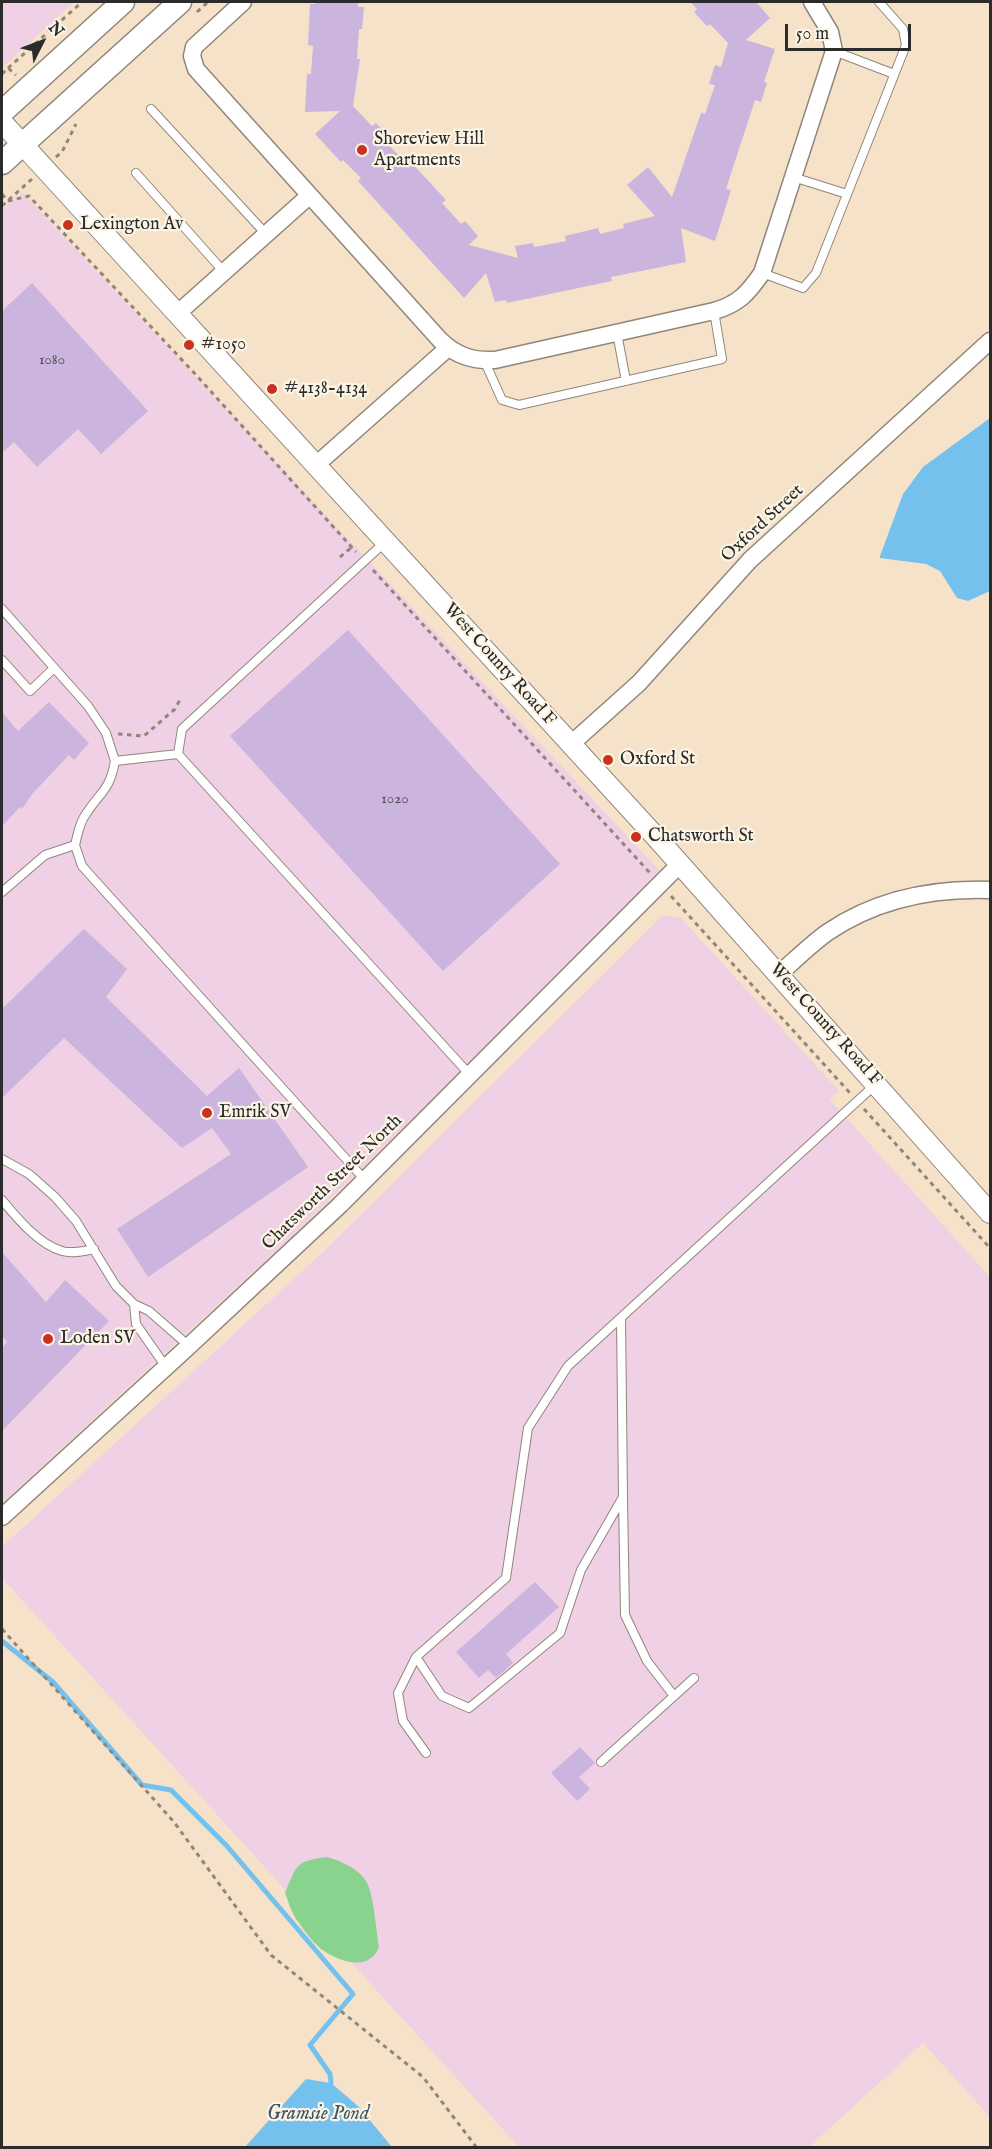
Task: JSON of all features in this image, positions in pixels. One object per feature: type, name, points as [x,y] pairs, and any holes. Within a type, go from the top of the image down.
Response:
[{"type":"main road","points":[[2,112],[123,2]]},
{"type":"main road","points":[[2,163],[180,2]]},
{"type":"street","points":[[243,2],[194,47],[192,56],[196,69],[448,348],[458,355],[484,360],[714,311],[730,306],[748,292],[762,273],[834,51],[830,32],[813,2]]},
{"type":"street","name":"West County Road F","points":[[2,122],[680,864],[877,1083],[990,1213]]},
{"type":"street","points":[[178,313],[309,196]]},
{"type":"street","name":"Oxford Street","points":[[571,744],[639,683],[750,560],[990,341]]},
{"type":"street","points":[[316,465],[448,348]]},
{"type":"street","name":"Chatsworth Street North","points":[[2,1517],[189,1346],[365,1180],[680,864]]},
{"type":"street","points":[[779,974],[826,933],[877,906],[909,896],[937,892],[967,889],[990,890]]},
{"type":"lane","points":[[762,273],[802,288],[816,273],[906,45],[903,29],[879,2]]},
{"type":"lane","points":[[834,51],[894,75]]},
{"type":"lane","points":[[151,109],[266,234]]},
{"type":"lane","points":[[136,174],[224,272]]},
{"type":"lane","points":[[793,177],[847,194]]},
{"type":"lane","points":[[484,360],[502,400],[519,405],[722,359],[714,311]]},
{"type":"lane","points":[[617,333],[626,381]]},
{"type":"lane","points":[[178,754],[182,729],[386,541]]},
{"type":"lane","points":[[2,609],[88,706],[107,737],[115,761],[107,788],[80,824],[75,845],[82,866],[365,1180]]},
{"type":"lane","points":[[2,660],[30,691],[54,668]]},
{"type":"lane","points":[[115,761],[178,754]]},
{"type":"lane","points":[[178,754],[470,1076]]},
{"type":"lane","points":[[2,892],[45,855],[75,845]]},
{"type":"lane","points":[[426,1753],[403,1721],[398,1694],[416,1657],[506,1578],[528,1428],[568,1366],[877,1083]]},
{"type":"lane","points":[[2,1159],[29,1174],[55,1197],[76,1221],[111,1279],[134,1304],[149,1311],[189,1346]]},
{"type":"lane","points":[[2,1200],[35,1236],[61,1251],[76,1252],[94,1249]]},
{"type":"lane","points":[[134,1304],[136,1324],[166,1367]]},
{"type":"lane","points":[[621,1318],[625,1615],[647,1661],[674,1696]]},
{"type":"lane","points":[[416,1657],[442,1696],[469,1708],[560,1633],[581,1570],[623,1497]]},
{"type":"lane","points":[[601,1762],[694,1678]]},
{"type":"path","points":[[8,68],[82,2]]},
{"type":"path","points":[[2,194],[8,201]]},
{"type":"path","points":[[2,206],[8,201],[29,196],[660,883],[990,1248]]},
{"type":"path","points":[[340,557],[352,547]]},
{"type":"path","points":[[107,737],[120,733],[144,736],[175,709],[181,699]]},
{"type":"path","points":[[2,1629],[174,1822],[271,1955],[423,2077],[477,2148]]},
{"type":"shaded area","points":[[2,2],[74,2],[2,68]]},
{"type":"shaded area","points":[[22,192],[660,871],[288,1240],[2,1503],[2,210]]},
{"type":"shaded area","points":[[662,916],[680,917],[839,1091],[830,1100],[990,1277],[990,2117],[923,2043],[809,2147],[519,2147],[2,1578],[2,1547],[322,1253]]},
{"type":"green space","points":[[327,1857],[354,1869],[363,1876],[369,1887],[379,1947],[369,1960],[346,1961],[324,1951],[307,1934],[291,1909],[285,1893],[295,1870],[309,1860]]},
{"type":"water","points":[[990,418],[990,591],[968,601],[957,598],[940,571],[926,564],[880,558],[880,556],[903,494],[923,467]]},
{"type":"water","name":"Gramsie Pond","points":[[306,2079],[331,2083],[358,2106],[392,2147],[245,2147]]},
{"type":"building","name":"Shoreview Hill Apartments","points":[[315,2],[358,2],[358,7],[364,7],[362,29],[359,29],[357,59],[360,59],[353,106],[372,126],[376,123],[390,138],[386,142],[405,162],[408,159],[446,200],[442,203],[461,224],[465,221],[478,236],[469,245],[518,258],[515,246],[533,243],[534,247],[566,241],[565,236],[598,228],[600,234],[624,228],[623,224],[655,216],[627,185],[648,167],[672,197],[701,113],[705,114],[715,85],[709,84],[715,65],[721,67],[728,43],[710,24],[707,26],[694,12],[697,9],[690,2],[756,2],[770,18],[746,40],[775,49],[764,82],[767,83],[761,102],[755,100],[726,189],[731,190],[715,241],[681,228],[686,262],[611,277],[612,281],[507,303],[506,300],[495,302],[486,273],[464,298],[358,181],[361,178],[343,160],[341,162],[315,134],[340,111],[305,112],[307,74],[311,74],[313,46],[308,45],[310,4],[315,4]]},
{"type":"building","points":[[32,283],[148,411],[101,454],[78,429],[37,467],[14,442],[2,453],[2,311]]},
{"type":"building","points":[[348,630],[560,864],[443,971],[230,736]]},
{"type":"building","points":[[49,702],[89,743],[74,760],[69,755],[33,793],[22,809],[20,807],[2,826],[2,712],[18,731]]},
{"type":"building","name":"Emrik SV","points":[[84,929],[127,969],[106,997],[207,1096],[239,1068],[308,1167],[148,1277],[117,1229],[231,1154],[212,1128],[182,1148],[64,1038],[2,1098],[2,1009]]},
{"type":"building","name":"Loden SV","points":[[2,1252],[46,1302],[65,1280],[109,1321],[2,1431],[2,1348],[7,1342],[2,1336]]},
{"type":"building","points":[[535,1582],[559,1607],[506,1654],[513,1663],[496,1678],[488,1670],[479,1678],[456,1652]]},
{"type":"building","points":[[580,1747],[595,1763],[579,1777],[590,1789],[577,1801],[551,1773]]},
{"type":"waterway","points":[[2,1641],[53,1682],[142,1785],[171,1790],[226,1845],[353,1994],[310,2045],[330,2074],[331,2083]]},
{"type":"place","name":"Shoreview Hill Apartments","points":[[362,150]]},
{"type":"place","name":"Lexington Av","points":[[68,225]]},
{"type":"place","name":"#1050","points":[[189,345]]},
{"type":"place","name":"#4138-4134","points":[[272,389]]},
{"type":"place","name":"Oxford St","points":[[608,760]]},
{"type":"place","name":"Chatsworth St","points":[[636,837]]},
{"type":"place","name":"Emrik SV","points":[[207,1113]]},
{"type":"place","name":"Loden SV","points":[[48,1339]]}]
